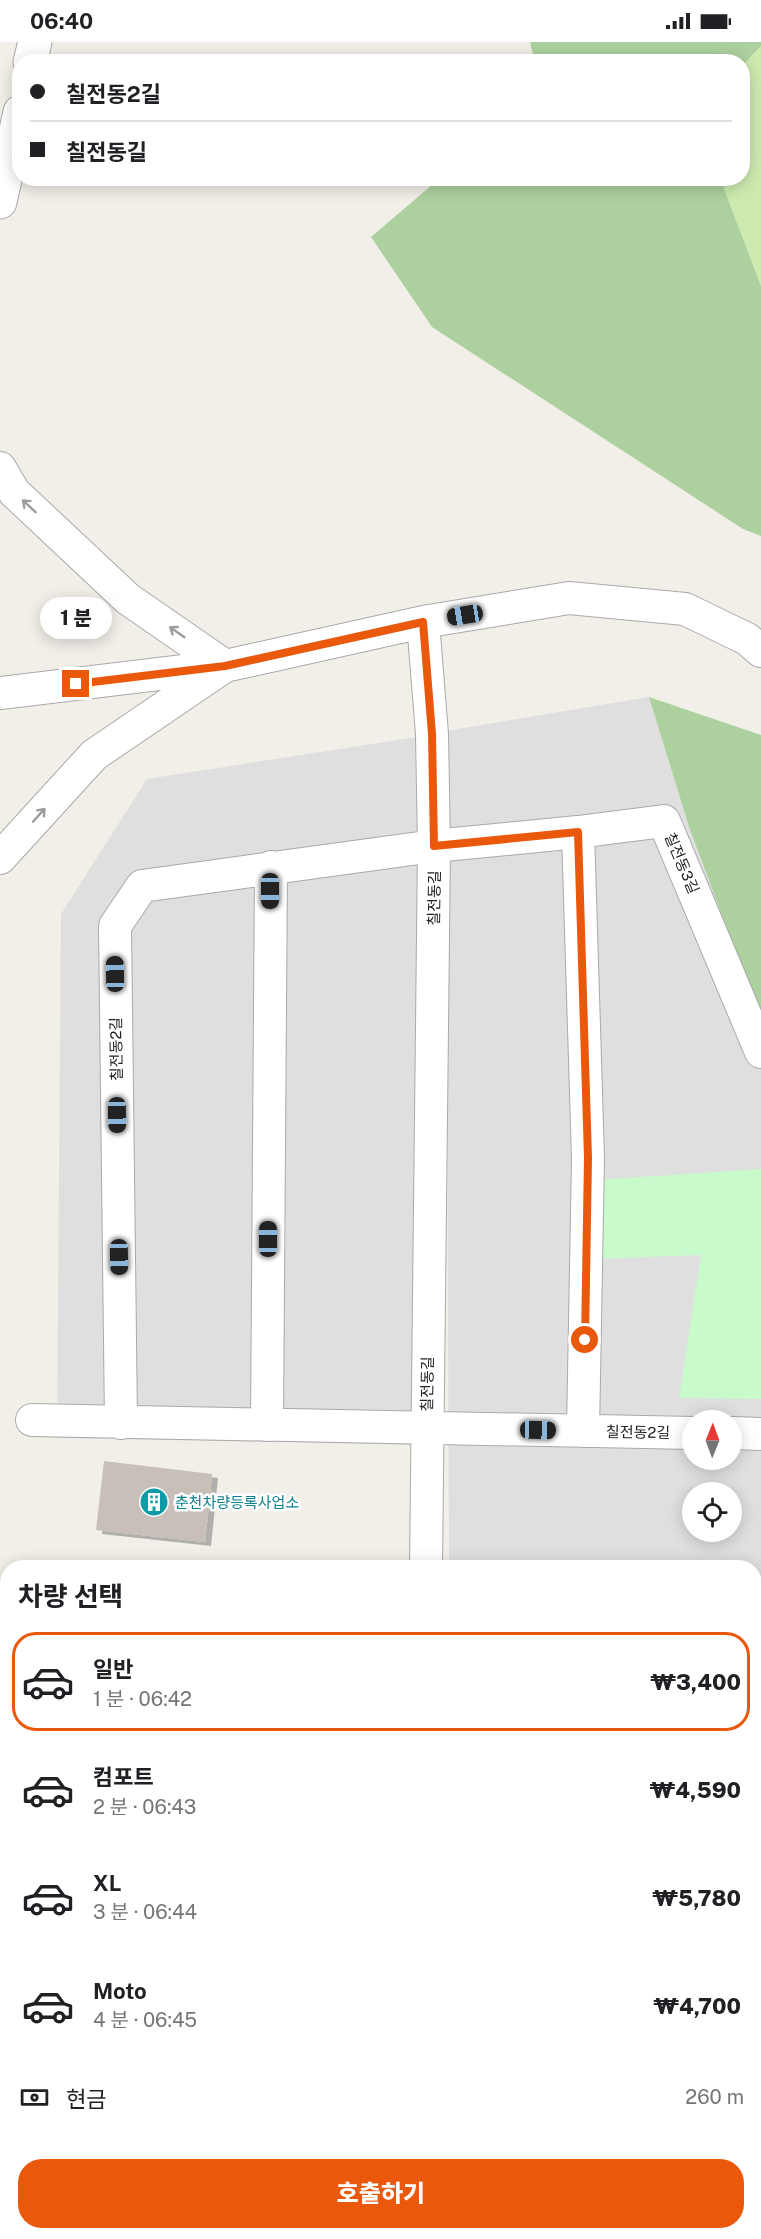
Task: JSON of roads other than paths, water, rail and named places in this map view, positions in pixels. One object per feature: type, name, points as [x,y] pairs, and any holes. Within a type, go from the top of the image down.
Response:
[{"type":"street","points":[[0,202],[12,148]]},
{"type":"street","points":[[0,468],[14,492],[128,599],[225,666]]},
{"type":"street","points":[[0,693],[225,666],[423,622],[569,598],[685,609],[747,639],[761,651]]},
{"type":"street","name":"칠전동길","points":[[423,622],[432,734],[434,846],[426,1560]]},
{"type":"street","points":[[0,858],[94,755],[225,666]]},
{"type":"street","name":"칠전동3길","points":[[434,846],[664,821],[761,1052]]},
{"type":"street","points":[[578,832],[588,1158],[583,1431]]},
{"type":"street","name":"칠전동2길","points":[[121,1423],[115,926],[142,886],[434,846]]},
{"type":"street","points":[[267,1425],[271,867]]},
{"type":"street","name":"칠전동2길","points":[[32,1420],[682,1432]]},
{"type":"street","points":[[742,1433],[761,1434]]},
{"type":"place","name":"춘천차량등록사업소","points":[[154,1502]]}]
